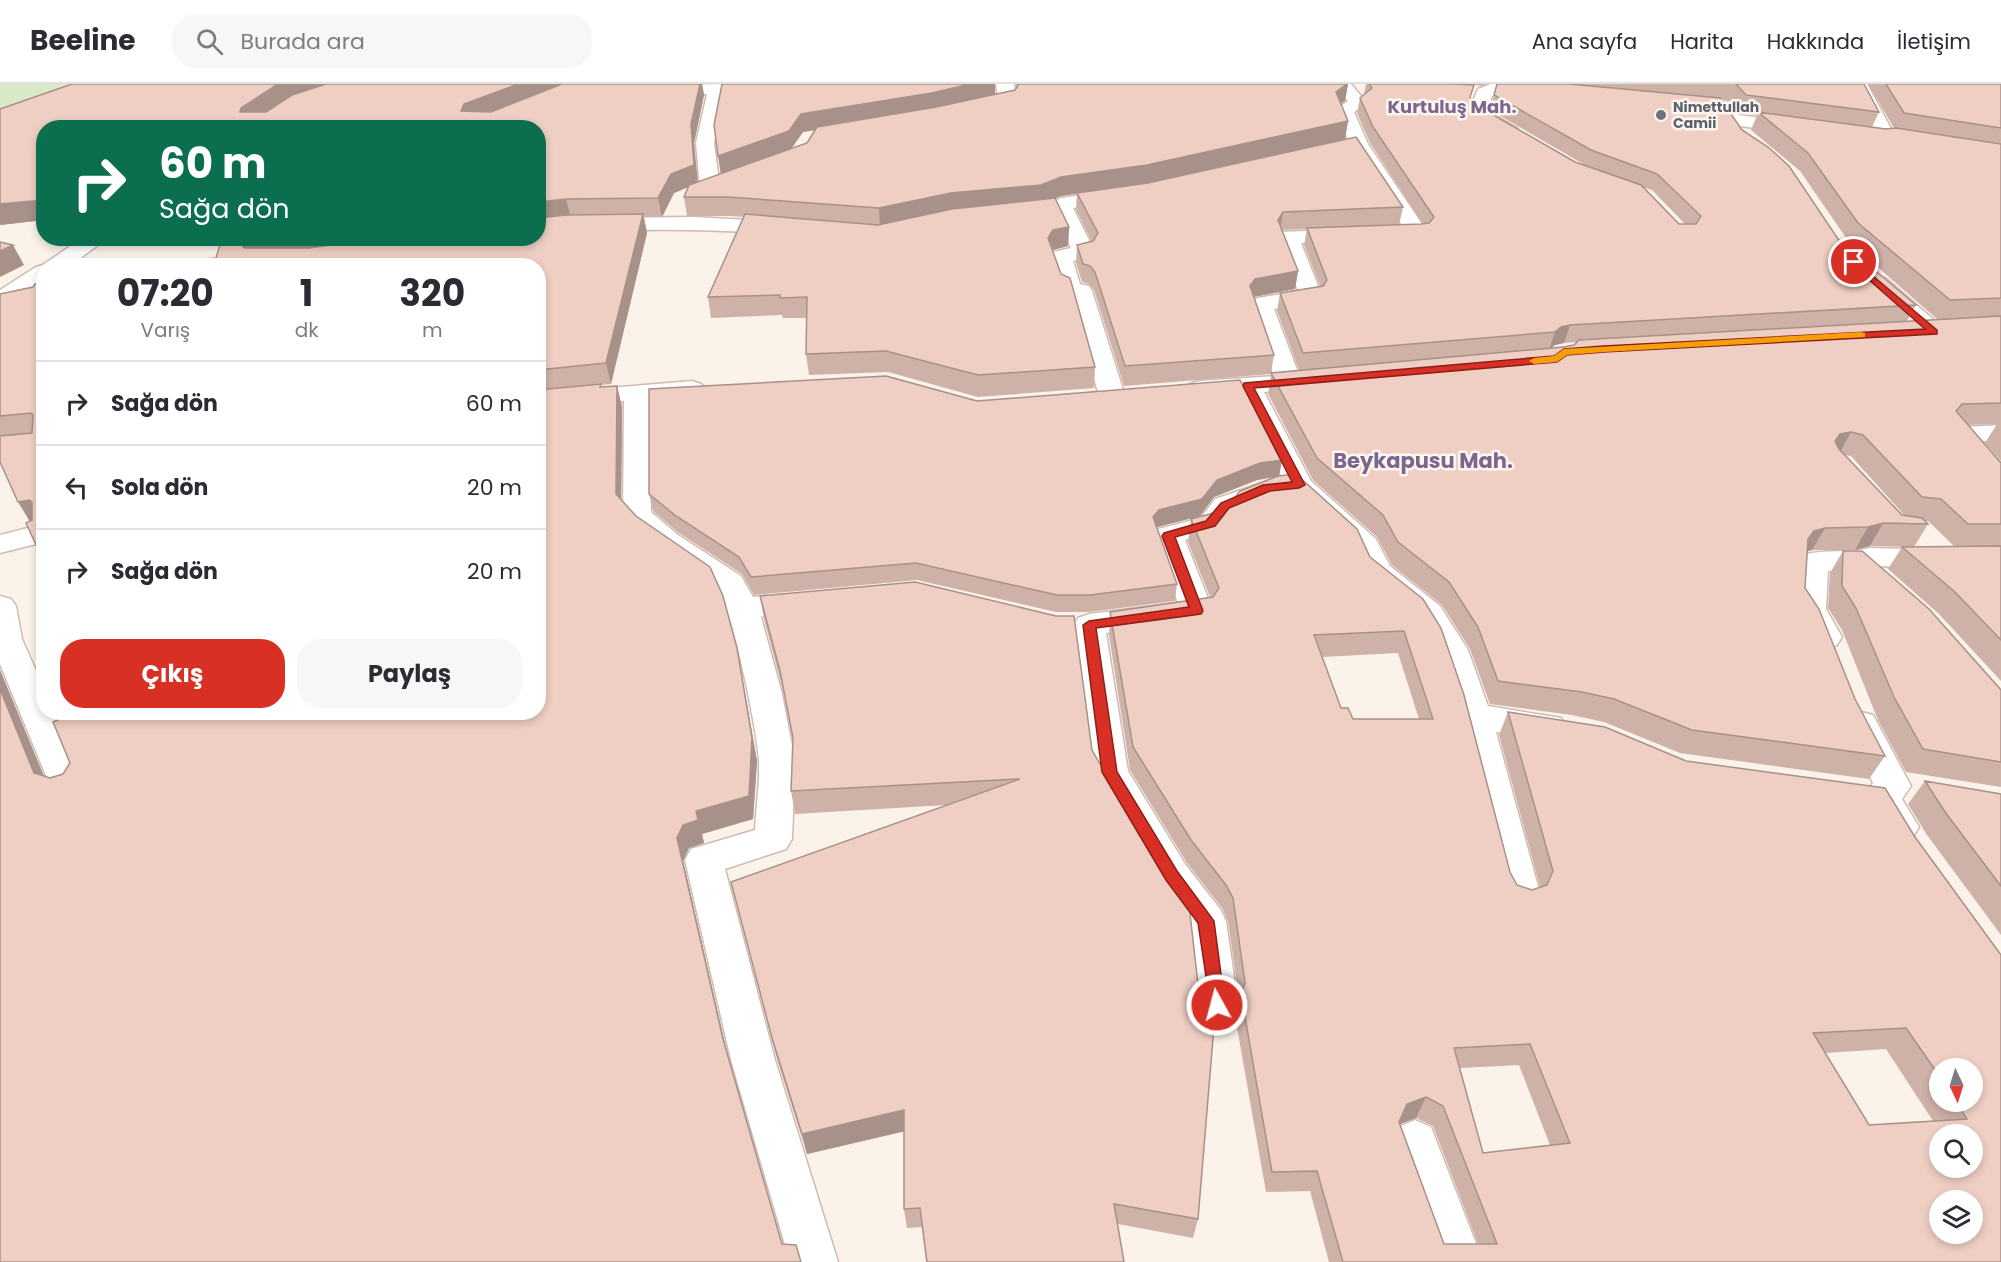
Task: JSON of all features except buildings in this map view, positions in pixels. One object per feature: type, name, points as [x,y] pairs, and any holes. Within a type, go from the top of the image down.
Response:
[{"type":"street","points":[[954,112],[1008,101],[1005,84]]},
{"type":"street","points":[[1460,92],[1484,93],[1506,84]]},
{"type":"street","points":[[1858,84],[1877,138],[1909,142]]},
{"type":"street","points":[[1340,85],[1365,87]]},
{"type":"street","points":[[1289,383],[1261,304],[1311,296],[1288,237],[1418,233],[1348,146],[1344,110],[1358,103],[1349,91],[1340,85]]},
{"type":"street","points":[[637,90],[720,86],[705,143],[696,199]]},
{"type":"street","points":[[1484,93],[1477,113],[1525,140]]},
{"type":"street","points":[[1686,102],[1721,106],[1744,140]]},
{"type":"street","points":[[1732,120],[1819,131]]},
{"type":"street","points":[[999,216],[1045,212],[1061,204],[1146,192]]},
{"type":"street","points":[[546,229],[696,199],[731,224],[800,229]]},
{"type":"street","points":[[1061,204],[1084,252],[1061,257],[1070,289],[1081,291],[1112,396]]},
{"type":"street","points":[[66,258],[85,246]]},
{"type":"street","points":[[1864,271],[1945,331],[1898,333]]},
{"type":"street","points":[[0,300],[36,277]]},
{"type":"street","points":[[0,308],[36,300]]},
{"type":"street","points":[[1180,391],[1344,378]]},
{"type":"street","points":[[1248,386],[1299,485],[1340,519],[1366,546],[1377,571],[1429,613],[1452,650],[1474,717],[1521,894]]},
{"type":"street","points":[[546,401],[637,392],[711,388]]},
{"type":"street","points":[[637,392],[637,515],[668,541],[729,583],[743,608],[765,694],[777,761],[773,839],[704,860],[753,1060],[814,1262]]},
{"type":"street","points":[[2001,433],[1958,434],[2001,482]]},
{"type":"street","points":[[1056,625],[1089,625],[1197,611],[1168,536],[1210,524],[1225,505],[1268,488],[1299,485]]},
{"type":"street","points":[[1916,529],[1946,559]]},
{"type":"street","points":[[0,544],[36,535]]},
{"type":"street","points":[[1919,856],[1900,791],[1859,721],[1824,631],[1810,609],[1813,562],[1857,561],[1870,557],[1946,559],[2001,557]]},
{"type":"street","points":[[1857,561],[1888,587]]},
{"type":"street","points":[[743,608],[789,604]]},
{"type":"street","points":[[0,606],[6,639],[36,711]]},
{"type":"street","points":[[1089,625],[1110,772],[1171,875],[1206,921],[1217,1005]]},
{"type":"street","points":[[1474,717],[1582,732]]},
{"type":"street","points":[[40,720],[67,785]]},
{"type":"street","points":[[1847,792],[1900,791]]},
{"type":"street","points":[[1415,1142],[1459,1262]]},
{"type":"green space","points":[[0,84],[118,84],[0,124]]},
{"type":"slow traffic","points":[[1534,361],[1557,359],[1564,352],[1861,335]]},
{"type":"place","name":"Nimettullah Camii","points":[[1661,115]]},
{"type":"district","name":"Kurtuluş Mah.","points":[[1452,107]]},
{"type":"district","name":"Beykapusu Mah.","points":[[1423,461]]},
{"type":"route","points":[[1217,1005],[1206,921],[1171,875],[1110,772],[1089,625],[1197,611],[1168,536],[1210,524],[1225,505],[1268,488],[1299,485],[1248,386],[1557,359],[1564,352],[1934,332],[1854,262]]}]
